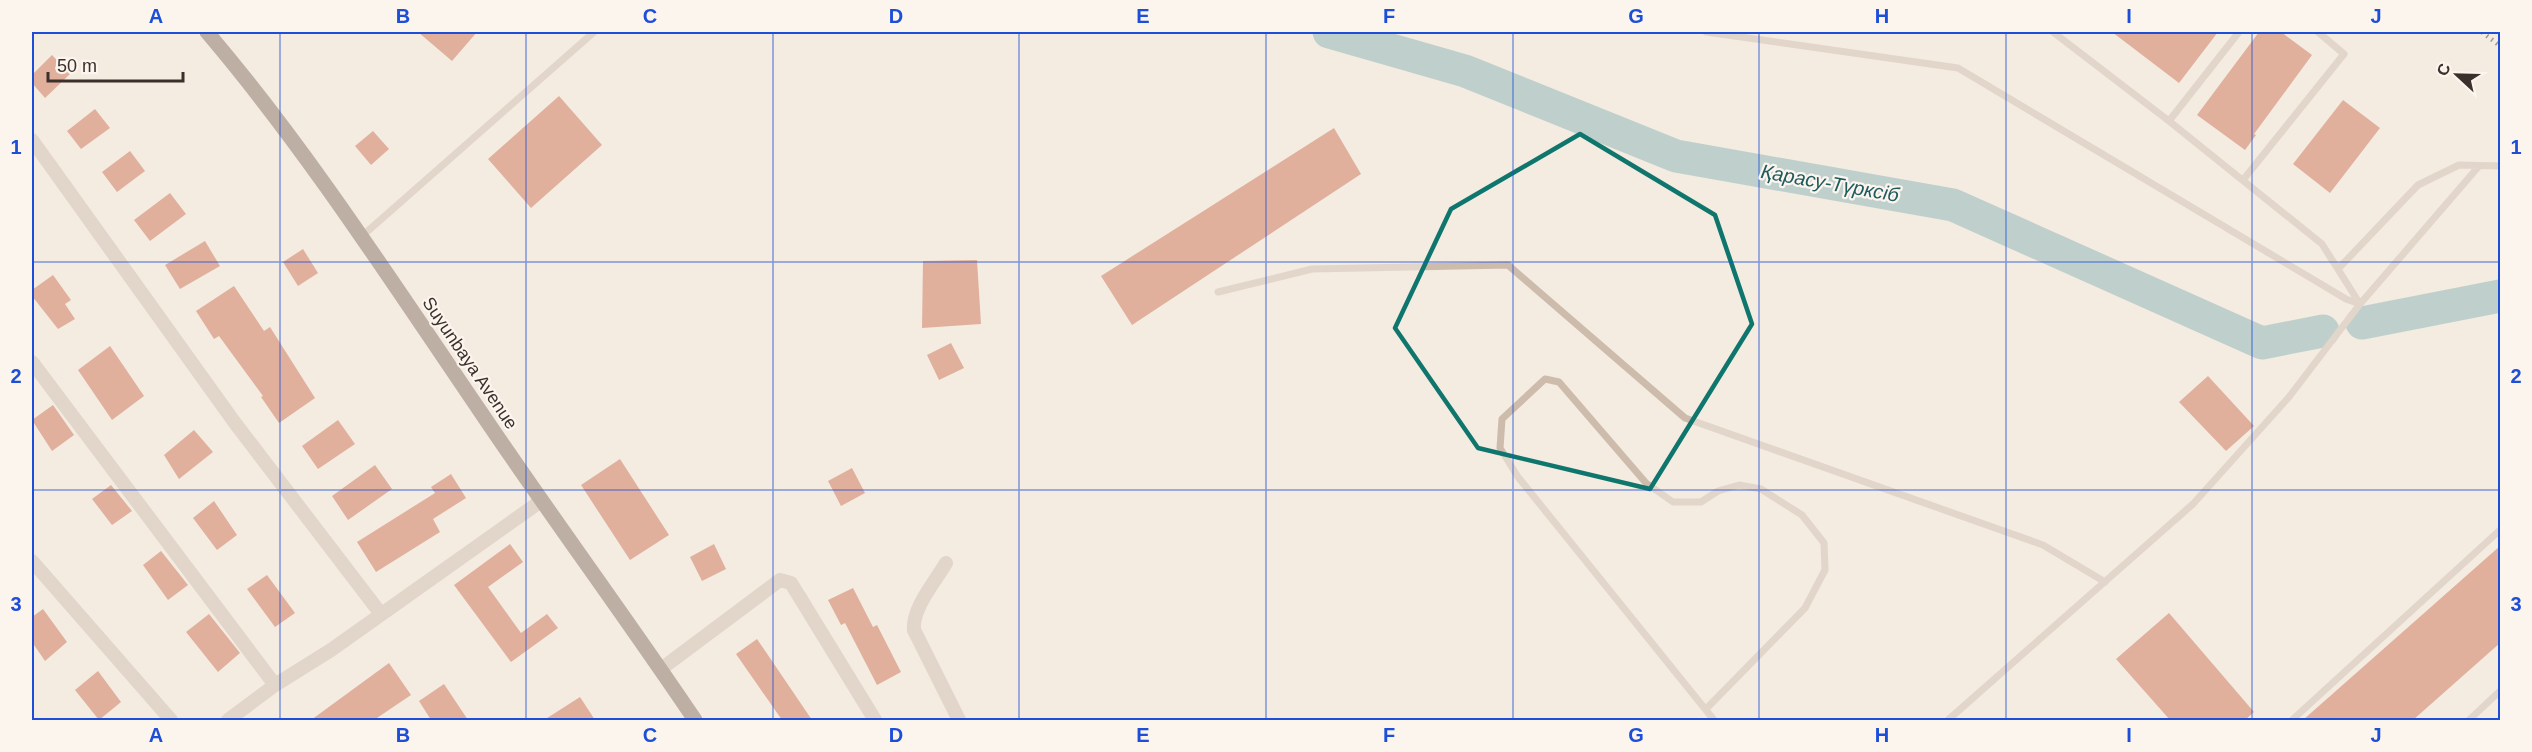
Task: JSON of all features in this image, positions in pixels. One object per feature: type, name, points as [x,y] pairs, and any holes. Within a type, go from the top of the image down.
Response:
[{"type":"main road","name":"Suyunbaya Avenue","points":[[207,32],[258,91],[361,237],[541,501],[696,720]]},
{"type":"street","points":[[32,140],[235,423],[381,614]]},
{"type":"street","points":[[32,362],[275,684]]},
{"type":"street","points":[[228,720],[275,684],[331,650],[541,501]]},
{"type":"street","points":[[32,561],[171,720]]},
{"type":"street","points":[[946,563],[913,623],[914,630],[959,720]]},
{"type":"street","points":[[661,669],[784,579],[791,583],[875,720]]},
{"type":"lane","points":[[361,237],[594,32]]},
{"type":"lane","points":[[1706,32],[1958,68],[2346,299],[2360,304]]},
{"type":"lane","points":[[2053,32],[2169,121],[2322,244],[2360,304]]},
{"type":"lane","points":[[2169,121],[2239,32]]},
{"type":"lane","points":[[2243,180],[2344,54],[2318,32]]},
{"type":"lane","points":[[2338,269],[2418,184],[2458,165],[2500,166]]},
{"type":"lane","points":[[1947,720],[2193,504],[2289,397],[2360,304],[2479,166]]},
{"type":"lane","points":[[1218,292],[1312,269],[1508,265],[1685,418],[2043,545],[2105,582]]},
{"type":"lane","points":[[1706,709],[1805,608],[1825,570],[1824,543],[1802,515],[1761,489],[1738,485],[1718,491],[1701,502],[1673,502],[1646,483],[1559,382],[1545,379],[1502,419],[1500,448],[1518,477],[1714,720]]},
{"type":"lane","points":[[2292,720],[2500,530]]},
{"type":"lane","points":[[2469,720],[2500,690]]},
{"type":"highlighted area","points":[[1580,134],[1715,215],[1752,324],[1650,489],[1478,448],[1395,328],[1451,209]]},
{"type":"building","points":[[418,32],[477,32],[452,61]]},
{"type":"building","points":[[2112,32],[2218,32],[2179,83]]},
{"type":"building","points":[[2259,32],[2281,32],[2312,55],[2254,134],[2256,135],[2245,150],[2197,115]]},
{"type":"building","points":[[52,55],[70,74],[45,98],[32,83],[32,75]]},
{"type":"building","points":[[559,96],[602,145],[531,208],[488,159]]},
{"type":"building","points":[[2343,100],[2380,128],[2330,193],[2293,164]]},
{"type":"building","points":[[95,109],[110,128],[81,149],[67,131]]},
{"type":"building","points":[[1334,128],[1361,174],[1132,325],[1101,276]]},
{"type":"building","points":[[373,131],[389,149],[371,165],[355,146]]},
{"type":"building","points":[[130,151],[145,171],[117,192],[102,172]]},
{"type":"building","points":[[170,193],[186,214],[150,241],[134,220]]},
{"type":"building","points":[[205,241],[220,266],[180,289],[165,265]]},
{"type":"building","points":[[303,249],[318,273],[298,286],[283,262]]},
{"type":"building","points":[[977,260],[981,324],[922,328],[923,261]]},
{"type":"building","points":[[53,275],[71,300],[65,304],[75,319],[58,329],[32,296],[32,290]]},
{"type":"building","points":[[234,286],[264,331],[270,327],[315,398],[279,423],[261,397],[263,396],[219,336],[214,339],[196,311]]},
{"type":"building","points":[[951,343],[964,368],[939,380],[927,355]]},
{"type":"building","points":[[110,346],[144,396],[112,420],[78,370]]},
{"type":"building","points":[[2208,376],[2254,426],[2226,451],[2179,402]]},
{"type":"building","points":[[53,405],[74,435],[52,451],[32,420]]},
{"type":"building","points":[[338,420],[355,444],[318,469],[302,446]]},
{"type":"building","points":[[194,430],[213,452],[179,479],[164,455]]},
{"type":"building","points":[[620,459],[669,535],[630,560],[581,485]]},
{"type":"building","points":[[375,465],[392,489],[348,520],[332,496]]},
{"type":"building","points":[[852,468],[865,493],[841,506],[828,481]]},
{"type":"building","points":[[451,474],[466,498],[433,519],[440,532],[376,572],[357,542],[435,493],[431,487]]},
{"type":"building","points":[[111,485],[132,511],[112,525],[92,499]]},
{"type":"building","points":[[214,501],[237,535],[217,550],[193,518]]},
{"type":"building","points":[[510,544],[523,562],[488,587],[521,633],[547,614],[558,628],[511,662],[454,585]]},
{"type":"building","points":[[714,544],[726,569],[702,581],[690,557]]},
{"type":"building","points":[[2500,546],[2500,643],[2413,720],[2303,720]]},
{"type":"building","points":[[161,551],[188,585],[168,600],[143,565]]},
{"type":"building","points":[[267,575],[295,613],[275,627],[247,589]]},
{"type":"building","points":[[853,588],[873,627],[877,625],[901,672],[877,685],[845,623],[841,625],[828,600]]},
{"type":"building","points":[[43,609],[67,642],[45,661],[32,642],[32,617]]},
{"type":"building","points":[[2169,613],[2254,712],[2245,720],[2170,720],[2116,659]]},
{"type":"building","points":[[209,614],[240,653],[218,672],[186,632]]},
{"type":"building","points":[[757,639],[812,720],[782,720],[736,654]]},
{"type":"building","points":[[389,663],[411,695],[374,720],[311,720]]},
{"type":"building","points":[[98,671],[121,702],[99,720],[75,690]]},
{"type":"building","points":[[444,684],[468,720],[431,720],[419,701]]},
{"type":"building","points":[[580,697],[595,720],[544,720]]},
{"type":"waterway","name":"Қарасу-Түрксіб","points":[[1329,32],[1465,71],[1676,156],[1953,205],[2262,343],[2323,331]]},
{"type":"waterway","name":"Қарасу-Түрксіб","points":[[2362,323],[2500,296]]},
{"type":"railway","points":[[2482,32],[2500,46]]}]
